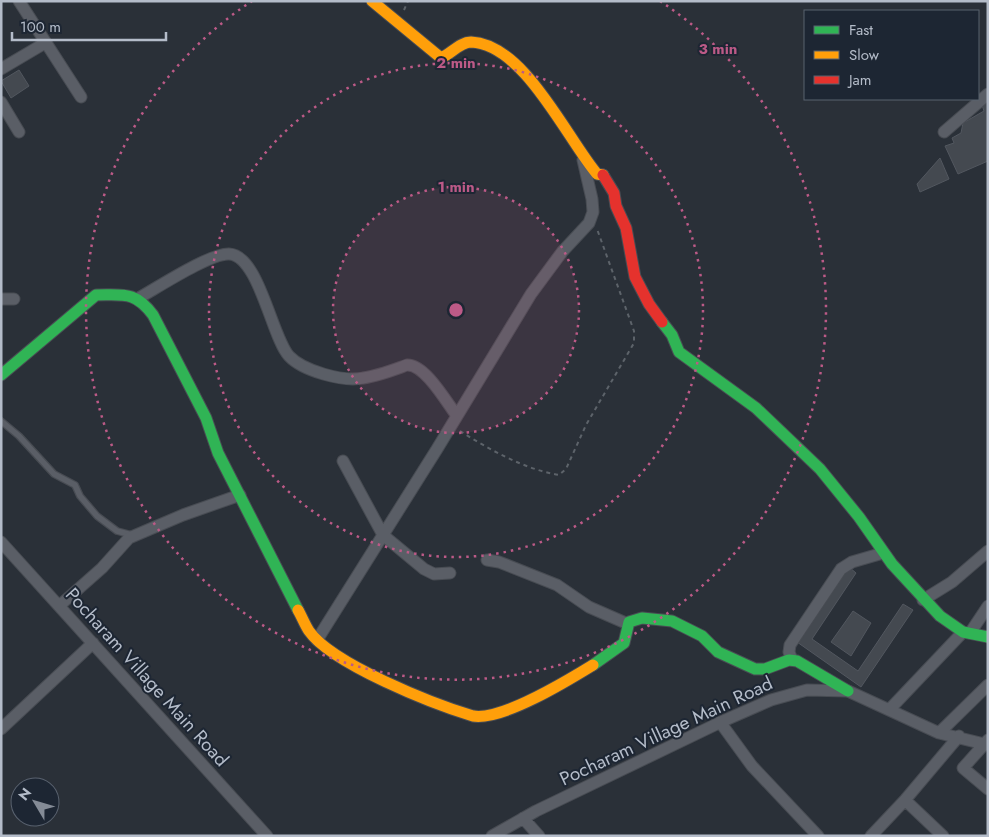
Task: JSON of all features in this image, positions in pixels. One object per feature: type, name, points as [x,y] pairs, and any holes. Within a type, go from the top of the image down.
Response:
[{"type":"street","points":[[19,1],[81,97]]},
{"type":"street","points":[[372,1],[440,58],[463,44],[470,42],[480,43],[506,57],[539,90],[583,160],[597,174],[603,174],[614,194],[616,206],[626,228],[635,277],[649,304],[672,334],[679,352],[756,408],[820,469],[859,517],[883,553],[923,600],[940,616],[966,633],[988,637]]},
{"type":"street","points":[[1,68],[45,43]]},
{"type":"street","points":[[944,132],[988,94]]},
{"type":"street","points":[[1,102],[20,132]]},
{"type":"street","points":[[317,640],[531,294],[562,252],[589,223],[593,212],[583,160]]},
{"type":"street","points":[[137,299],[214,257],[230,254],[244,260],[267,303],[287,354],[295,362],[309,370],[354,379],[364,378],[407,365],[414,366],[422,371],[454,421]]},
{"type":"street","points":[[1,375],[96,295],[119,294],[137,299],[154,315],[206,418],[218,453],[309,631],[317,640],[347,660],[398,688],[482,717],[498,713],[553,688],[620,648],[625,641],[628,624],[632,620],[642,618],[672,622],[688,627],[702,636],[718,652],[755,669],[792,660],[807,665],[848,691]]},
{"type":"street","points":[[1,299],[14,299]]},
{"type":"street","points":[[343,461],[383,535],[434,574],[450,574]]},
{"type":"street","points":[[59,606],[134,536],[240,495]]},
{"type":"street","name":"Pocharam Village Main Road","points":[[3,548],[93,643],[267,836]]},
{"type":"street","points":[[923,600],[952,582],[988,551]]},
{"type":"street","points":[[792,660],[789,652],[790,645],[841,569],[852,562],[883,553]]},
{"type":"street","points":[[487,560],[499,562],[557,585],[589,608],[628,624]]},
{"type":"street","points":[[890,710],[966,633],[988,606]]},
{"type":"street","points":[[1,728],[93,643]]},
{"type":"street","points":[[939,733],[988,685]]},
{"type":"street","name":"Pocharam Village Main Road","points":[[492,836],[523,818],[720,722],[771,700],[806,690],[848,691],[939,733],[987,743]]},
{"type":"street","points":[[720,722],[752,766],[818,836]]},
{"type":"street","points":[[871,836],[905,800],[958,736]]},
{"type":"street","points":[[987,743],[963,768],[988,789]]},
{"type":"street","points":[[905,800],[943,836]]},
{"type":"street","points":[[523,818],[540,836]]},
{"type":"lane","points":[[1,421],[19,436],[54,474],[76,485],[80,496],[97,516],[117,531],[134,536]]},
{"type":"path","points":[[454,421],[484,446],[543,472],[559,475],[566,470],[586,425],[634,343],[634,331],[603,247],[593,212]]},
{"type":"building","points":[[19,70],[29,86],[11,98],[1,81]]},
{"type":"building","points":[[988,97],[988,161],[958,174],[945,146],[954,143],[952,138],[961,133],[963,123],[984,111],[982,105]]},
{"type":"building","points":[[940,158],[949,179],[920,192],[917,184]]},
{"type":"building","points":[[849,567],[856,573],[812,639],[858,671],[903,604],[913,610],[861,687],[797,642]]},
{"type":"building","points":[[853,611],[871,623],[851,656],[831,642]]},
{"type":"traffic: fast","points":[[1,375],[96,295],[128,296],[147,307],[153,315],[206,418],[218,453],[298,610]]},
{"type":"traffic: fast","points":[[662,322],[672,335],[679,352],[756,408],[820,469],[859,517],[892,564],[940,616],[963,632],[988,637]]},
{"type":"traffic: fast","points":[[593,665],[624,643],[629,622],[642,618],[672,621],[702,636],[718,652],[755,669],[765,669],[789,660],[797,661],[848,691]]},
{"type":"traffic: slow","points":[[372,1],[441,58],[463,44],[471,42],[490,47],[509,58],[542,95],[597,174],[603,175]]},
{"type":"traffic: slow","points":[[298,610],[309,631],[321,644],[339,657],[410,693],[473,716],[485,716],[517,706],[593,665]]},
{"type":"traffic: jam","points":[[603,175],[614,193],[616,206],[626,228],[635,277],[649,304],[662,322]]}]
